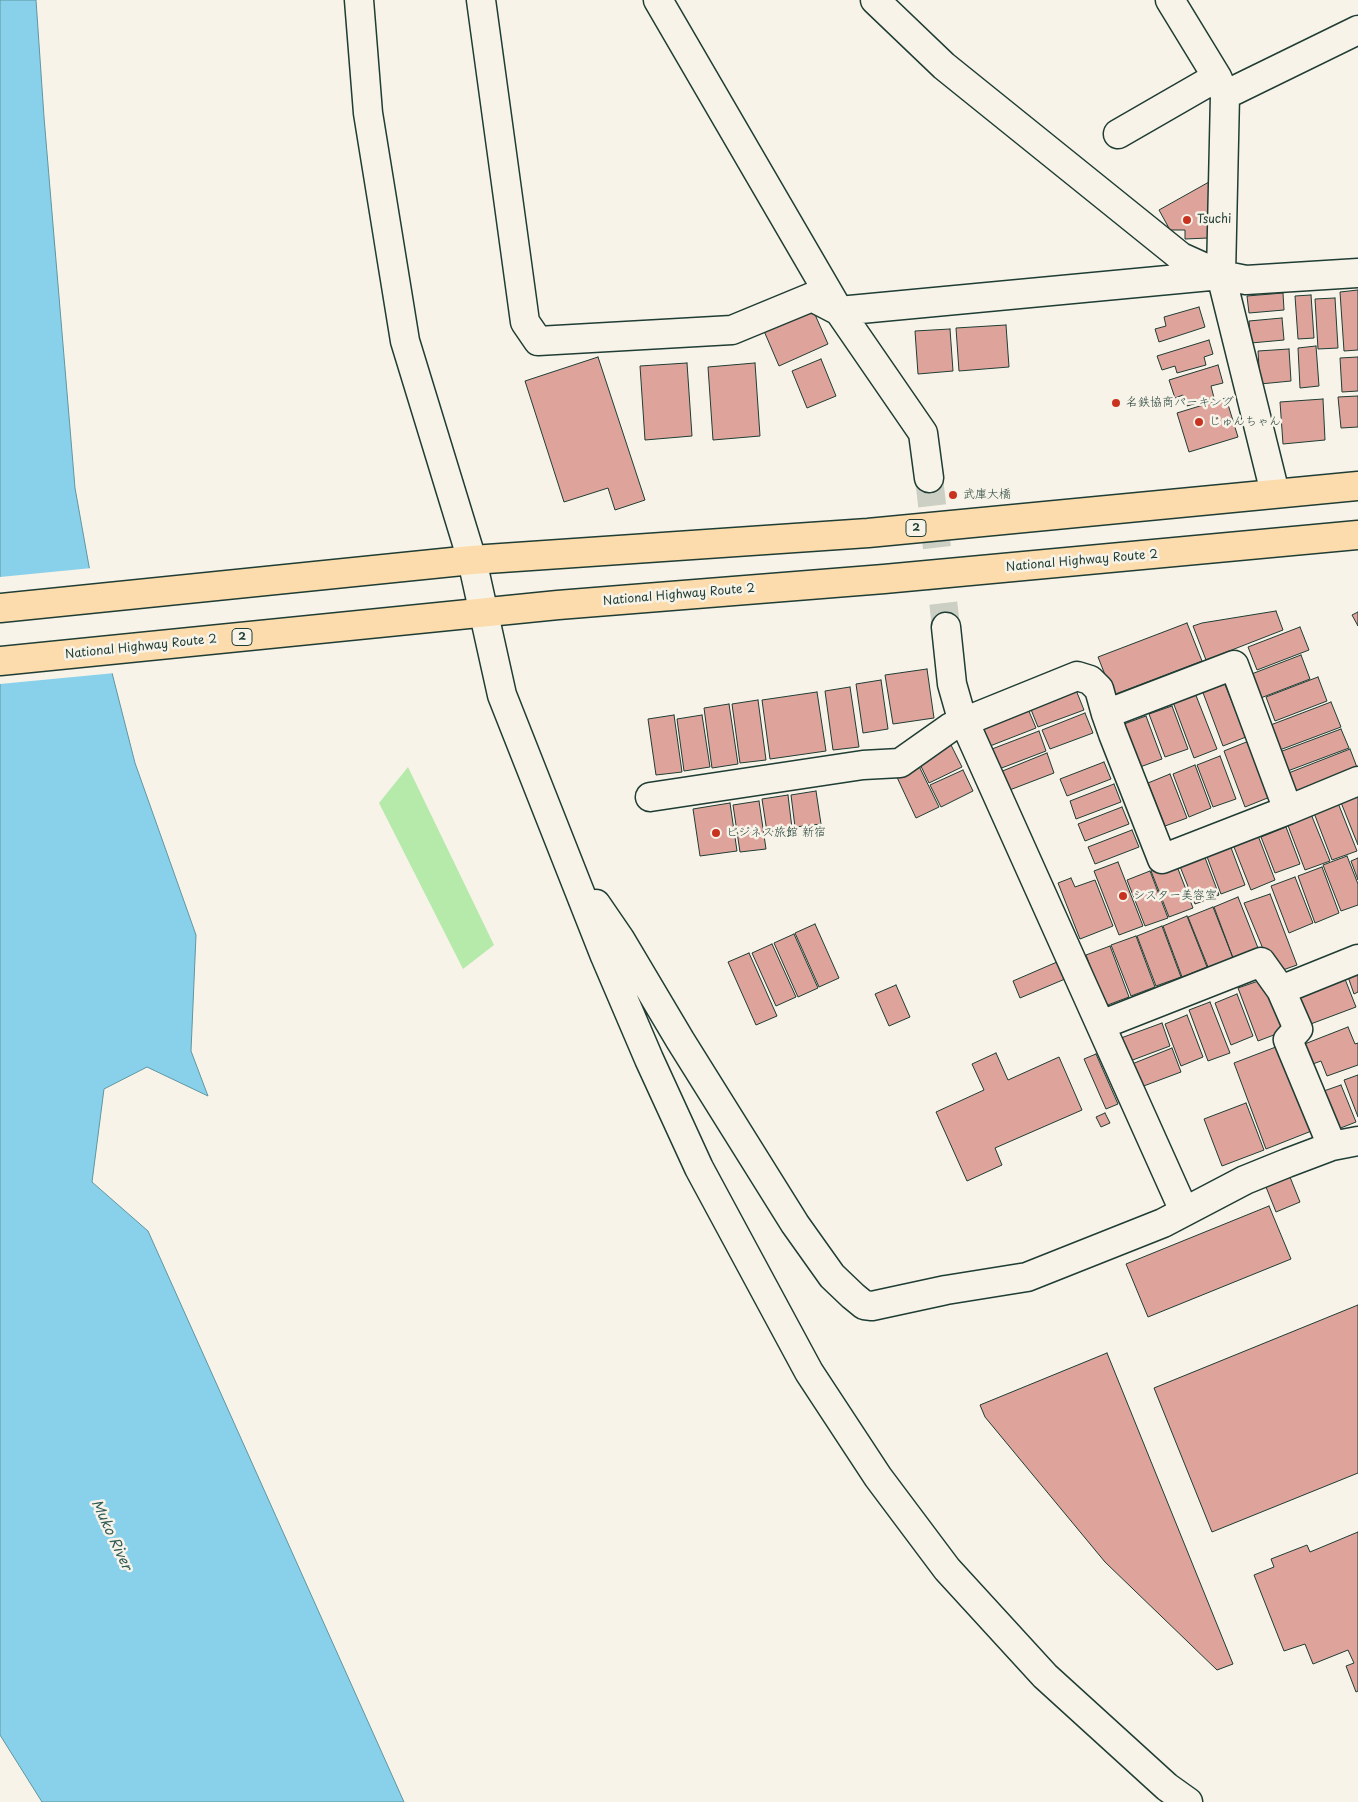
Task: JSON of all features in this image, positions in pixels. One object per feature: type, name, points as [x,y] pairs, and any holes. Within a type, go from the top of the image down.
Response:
[{"type":"highway","name":"2","points":[[0,608],[472,560],[868,533],[1358,486]]},
{"type":"highway","name":"National Highway Route 2","points":[[0,661],[558,605],[884,579],[1358,535]]},
{"type":"street","points":[[359,0],[368,112],[405,341],[472,560],[502,695],[575,880],[649,1059],[699,1168],[809,1372],[878,1477],[946,1569],[1045,1676],[1168,1787],[1188,1802]]},
{"type":"street","points":[[481,0],[525,322],[538,341],[732,330],[812,296],[839,311],[1221,275]]},
{"type":"street","points":[[658,0],[839,311],[923,433],[929,478]]},
{"type":"street","points":[[875,0],[944,66],[1181,257],[1221,275],[1246,280],[1358,273]]},
{"type":"street","points":[[1170,0],[1221,86],[1221,275],[1275,493]]},
{"type":"street","points":[[1118,134],[1221,86],[1358,30]]},
{"type":"street","points":[[946,627],[952,684],[964,721],[1184,1211]]},
{"type":"street","points":[[1106,714],[1234,665],[1288,810]]},
{"type":"street","points":[[650,797],[864,765],[900,763],[951,726],[1077,676],[1090,680],[1099,689],[1106,714],[1162,859],[1358,781]]},
{"type":"street","points":[[575,880],[596,904],[620,939],[680,1040],[795,1224],[832,1276],[864,1305],[872,1306],[946,1290],[1028,1277],[1163,1223],[1246,1180],[1332,1146],[1358,1141]]},
{"type":"street","points":[[1281,990],[1358,959]]},
{"type":"street","points":[[1100,1025],[1261,962],[1281,990],[1298,1029],[1288,1040],[1332,1146]]},
{"type":"green space","points":[[408,767],[494,945],[463,969],[379,803]]},
{"type":"water","name":"Muko River","points":[[0,0],[36,0],[75,488],[99,622],[135,763],[196,935],[191,1051],[208,1096],[147,1067],[104,1089],[92,1182],[148,1231],[404,1802],[42,1802],[0,1735]]},
{"type":"pier","points":[[92,568],[102,621],[115,673],[0,684],[0,577]]},
{"type":"building","name":"Tsuchi","points":[[1209,182],[1208,238],[1185,239],[1185,230],[1170,230],[1159,210]]},
{"type":"building","points":[[1358,290],[1358,350],[1344,351],[1340,292]]},
{"type":"building","points":[[1283,293],[1284,310],[1249,313],[1247,296]]},
{"type":"building","points":[[1311,295],[1314,338],[1298,339],[1295,296]]},
{"type":"building","points":[[1335,298],[1338,348],[1318,349],[1315,299]]},
{"type":"building","points":[[1199,307],[1205,327],[1159,342],[1155,329],[1166,326],[1164,317]]},
{"type":"building","points":[[813,310],[828,344],[779,366],[764,331]]},
{"type":"building","points":[[1282,318],[1284,340],[1251,343],[1249,321]]},
{"type":"building","points":[[1006,325],[1009,367],[959,371],[956,328]]},
{"type":"building","points":[[950,329],[953,371],[918,374],[915,331]]},
{"type":"building","points":[[1209,340],[1213,354],[1204,357],[1206,365],[1177,373],[1175,366],[1162,370],[1157,356]]},
{"type":"building","points":[[1316,346],[1319,386],[1300,388],[1298,348]]},
{"type":"building","points":[[1289,349],[1291,381],[1260,384],[1258,351]]},
{"type":"building","points":[[598,357],[645,500],[615,510],[608,488],[564,502],[525,381]]},
{"type":"building","points":[[1358,357],[1358,391],[1342,392],[1340,358]]},
{"type":"building","points":[[821,359],[836,396],[807,408],[792,371]]},
{"type":"building","points":[[687,363],[692,436],[645,440],[640,366]]},
{"type":"building","points":[[755,363],[760,436],[713,440],[708,367]]},
{"type":"building","points":[[1218,365],[1223,383],[1211,386],[1214,398],[1187,406],[1183,395],[1175,398],[1169,380]]},
{"type":"building","points":[[1358,396],[1358,427],[1341,428],[1338,397]]},
{"type":"building","points":[[1226,398],[1238,437],[1189,452],[1177,413]]},
{"type":"building","points":[[1323,399],[1325,440],[1283,444],[1280,402]]},
{"type":"building","points":[[1276,611],[1283,630],[1206,660],[1193,626]]},
{"type":"building","points":[[1358,612],[1358,626],[1352,615]]},
{"type":"building","points":[[1187,623],[1202,661],[1113,695],[1098,657]]},
{"type":"building","points":[[1300,627],[1309,650],[1257,670],[1248,647]]},
{"type":"building","points":[[1301,655],[1310,679],[1258,699],[1249,675]]},
{"type":"building","points":[[927,669],[934,718],[893,724],[885,675]]},
{"type":"building","points":[[1318,677],[1327,701],[1275,721],[1266,697]]},
{"type":"building","points":[[881,680],[888,729],[863,733],[856,684]]},
{"type":"building","points":[[1224,682],[1246,737],[1223,746],[1202,690]]},
{"type":"building","points":[[850,687],[859,747],[833,750],[825,691]]},
{"type":"building","points":[[1076,690],[1084,710],[1038,727],[1030,707]]},
{"type":"building","points":[[817,692],[826,751],[770,759],[762,700]]},
{"type":"building","points":[[1195,693],[1217,749],[1194,758],[1173,702]]},
{"type":"building","points":[[758,700],[766,760],[740,763],[732,704]]},
{"type":"building","points":[[1331,702],[1341,727],[1277,751],[1268,726]]},
{"type":"building","points":[[729,704],[738,764],[712,768],[704,708]]},
{"type":"building","points":[[1172,706],[1188,749],[1165,757],[1149,714]]},
{"type":"building","points":[[1028,709],[1036,728],[990,746],[982,727]]},
{"type":"building","points":[[1085,713],[1093,733],[1050,749],[1042,730]]},
{"type":"building","points":[[674,715],[682,772],[656,775],[648,719]]},
{"type":"building","points":[[702,715],[710,767],[684,771],[677,719]]},
{"type":"building","points":[[1146,716],[1162,759],[1140,767],[1124,724]]},
{"type":"building","points":[[1341,729],[1349,748],[1285,772],[1277,753]]},
{"type":"building","points":[[1039,731],[1046,751],[999,769],[992,749]]},
{"type":"building","points":[[1249,741],[1270,797],[1245,807],[1224,751]]},
{"type":"building","points":[[951,745],[962,767],[929,783],[918,760]]},
{"type":"building","points":[[1350,749],[1358,770],[1295,796],[1286,774]]},
{"type":"building","points":[[1047,753],[1054,773],[1007,791],[1000,772]]},
{"type":"building","points":[[1220,756],[1236,799],[1213,807],[1197,765]]},
{"type":"building","points":[[917,762],[939,807],[916,818],[895,773]]},
{"type":"building","points":[[1104,762],[1111,779],[1067,796],[1060,779]]},
{"type":"building","points":[[1195,765],[1211,808],[1189,817],[1173,774]]},
{"type":"building","points":[[963,770],[973,791],[941,807],[930,785]]},
{"type":"building","points":[[1170,774],[1187,818],[1165,826],[1148,783]]},
{"type":"building","points":[[1114,784],[1121,802],[1076,819],[1070,801]]},
{"type":"building","points":[[816,791],[821,824],[795,827],[791,795]]},
{"type":"building","points":[[1358,793],[1358,845],[1340,800]]},
{"type":"building","points":[[788,795],[792,828],[767,832],[762,799]]},
{"type":"building","points":[[759,801],[766,849],[740,852],[733,805]]},
{"type":"building","points":[[730,803],[737,851],[700,856],[693,809]]},
{"type":"building","points":[[1338,803],[1357,851],[1332,860],[1314,813]]},
{"type":"building","points":[[1122,807],[1129,824],[1085,841],[1078,824]]},
{"type":"building","points":[[1311,814],[1330,861],[1305,870],[1287,823]]},
{"type":"building","points":[[1286,827],[1300,864],[1275,873],[1261,837]]},
{"type":"building","points":[[1132,830],[1139,847],[1095,864],[1088,847]]},
{"type":"building","points":[[1257,833],[1275,880],[1251,890],[1232,842]]},
{"type":"building","points":[[1230,845],[1245,885],[1221,894],[1206,854]]},
{"type":"building","points":[[1204,855],[1219,895],[1195,904],[1179,864]]},
{"type":"building","points":[[1347,856],[1358,884],[1358,905],[1341,911],[1323,865]]},
{"type":"building","points":[[1358,858],[1358,880],[1351,861]]},
{"type":"building","points":[[1175,861],[1193,908],[1169,917],[1151,871]]},
{"type":"building","points":[[1118,862],[1143,926],[1119,935],[1094,871]]},
{"type":"building","points":[[1322,867],[1339,913],[1315,923],[1298,876]]},
{"type":"building","points":[[1150,871],[1168,918],[1145,926],[1127,880]]},
{"type":"building","points":[[1295,877],[1313,923],[1289,933],[1271,886]]},
{"type":"building","points":[[1071,878],[1075,887],[1095,880],[1113,926],[1080,939],[1058,883]]},
{"type":"building","points":[[1270,894],[1297,965],[1277,972],[1266,956],[1244,903]]},
{"type":"building","points":[[1238,897],[1258,948],[1233,958],[1214,907]]},
{"type":"building","points":[[1213,907],[1233,958],[1208,967],[1188,917]]},
{"type":"building","points":[[1187,916],[1207,967],[1182,977],[1163,926]]},
{"type":"building","points":[[815,924],[839,978],[819,987],[795,933]]},
{"type":"building","points":[[1162,926],[1181,977],[1156,986],[1137,936]]},
{"type":"building","points":[[794,934],[818,988],[798,997],[774,943]]},
{"type":"building","points":[[1136,936],[1155,987],[1131,996],[1111,945]]},
{"type":"building","points":[[772,944],[796,997],[776,1006],[752,953]]},
{"type":"building","points":[[1110,946],[1129,997],[1105,1006],[1086,955]]},
{"type":"building","points":[[749,953],[777,1016],[756,1025],[728,962]]},
{"type":"building","points":[[1057,962],[1065,979],[1020,998],[1013,981]]},
{"type":"building","points":[[1358,969],[1358,992],[1354,994],[1347,974]]},
{"type":"building","points":[[1343,974],[1356,1007],[1308,1025],[1295,992]]},
{"type":"building","points":[[1267,978],[1287,1030],[1258,1041],[1238,988]]},
{"type":"building","points":[[896,985],[910,1017],[889,1026],[875,994]]},
{"type":"building","points":[[1237,994],[1253,1036],[1231,1045],[1215,1003]]},
{"type":"building","points":[[1210,1002],[1230,1053],[1208,1061],[1189,1010]]},
{"type":"building","points":[[1187,1015],[1203,1057],[1181,1066],[1165,1024]]},
{"type":"building","points":[[1162,1023],[1170,1046],[1130,1061],[1121,1038]]},
{"type":"building","points":[[1348,1027],[1355,1044],[1358,1043],[1358,1065],[1327,1076],[1321,1061],[1310,1065],[1302,1045]]},
{"type":"building","points":[[1281,1045],[1314,1130],[1266,1149],[1234,1063]]},
{"type":"building","points":[[1172,1048],[1181,1072],[1141,1087],[1132,1064]]},
{"type":"building","points":[[996,1053],[1008,1080],[1059,1057],[1082,1110],[995,1148],[1002,1165],[967,1181],[936,1112],[984,1090],[972,1064]]},
{"type":"building","points":[[1096,1054],[1118,1104],[1106,1109],[1084,1059]]},
{"type":"building","points":[[1358,1075],[1358,1117],[1344,1080]]},
{"type":"building","points":[[1341,1085],[1356,1122],[1333,1131],[1318,1093]]},
{"type":"building","points":[[1246,1103],[1264,1150],[1222,1166],[1204,1119]]},
{"type":"building","points":[[1105,1113],[1110,1123],[1101,1127],[1096,1117]]},
{"type":"building","points":[[1290,1177],[1300,1202],[1276,1212],[1266,1187]]},
{"type":"building","points":[[1269,1206],[1291,1259],[1148,1317],[1126,1264]]},
{"type":"building","points":[[1358,1305],[1358,1473],[1212,1532],[1154,1388]]},
{"type":"building","points":[[1107,1353],[1233,1664],[1217,1670],[1105,1562],[985,1417],[980,1405]]},
{"type":"building","points":[[1358,1532],[1358,1691],[1356,1692],[1346,1666],[1354,1663],[1348,1650],[1313,1664],[1305,1644],[1284,1651],[1254,1575],[1274,1567],[1271,1559],[1307,1545],[1310,1552]]},
{"type":"tunnel","points":[[929,478],[946,627]]},
{"type":"place","name":"Tsuchi","points":[[1187,220]]},
{"type":"place","name":"名鉄協商パーキング","points":[[1116,403]]},
{"type":"place","name":"じゅんちゃん","points":[[1199,422]]},
{"type":"place","name":"武庫大橋","points":[[953,495]]},
{"type":"place","name":"ビジネス旅館 新宿","points":[[716,833]]},
{"type":"place","name":"シスター美容室","points":[[1123,896]]}]
